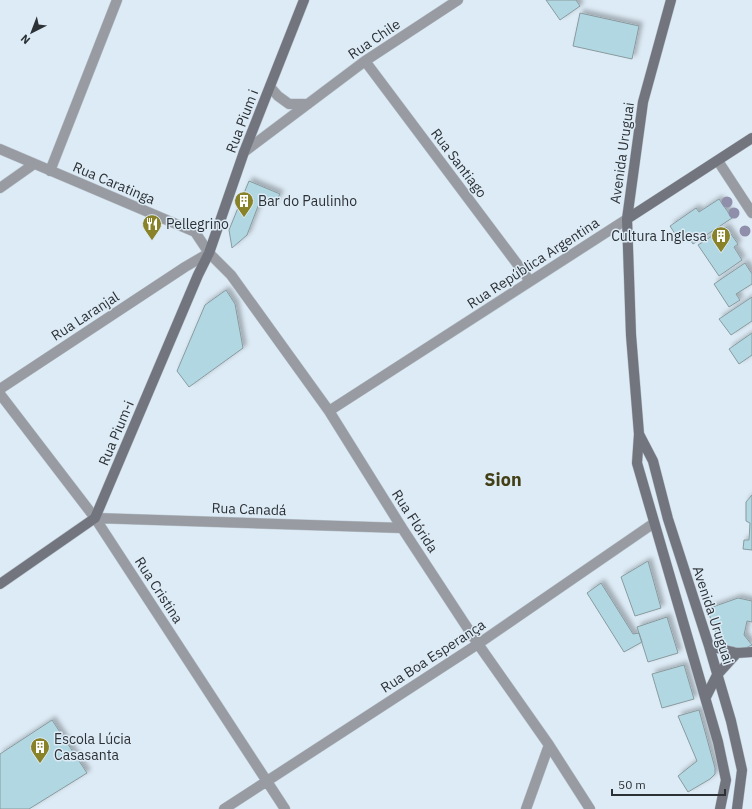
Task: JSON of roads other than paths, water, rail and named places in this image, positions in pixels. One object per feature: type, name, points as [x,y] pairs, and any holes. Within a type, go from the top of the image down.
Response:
[{"type":"street","points":[[50,171],[117,0]]},
{"type":"street","name":"Rua Pium i","points":[[209,253],[244,152],[304,0]]},
{"type":"street","name":"Rua Chile","points":[[244,152],[365,61],[458,0]]},
{"type":"street","name":"Avenida Uruguai","points":[[671,0],[643,102],[627,219],[630,335],[639,434],[637,463],[718,742],[726,780],[720,809]]},
{"type":"street","name":"Rua Santiago","points":[[365,61],[530,281]]},
{"type":"street","points":[[270,87],[278,96],[289,104],[308,104]]},
{"type":"street","name":"Rua República Argentina","points":[[329,411],[752,138]]},
{"type":"street","name":"Rua Caratinga","points":[[0,149],[195,232],[209,253]]},
{"type":"street","points":[[718,161],[752,213]]},
{"type":"street","points":[[0,188],[34,164]]},
{"type":"street","name":"Rua Laranjal","points":[[0,389],[185,267],[209,253]]},
{"type":"street","name":"Rua Pium-i","points":[[95,518],[209,253]]},
{"type":"street","name":"Rua Flórida","points":[[209,253],[231,276],[329,411],[402,528],[478,644],[549,745],[590,809]]},
{"type":"street","points":[[185,267],[193,268],[198,276]]},
{"type":"street","name":"Rua Cristina","points":[[0,394],[95,518],[285,809]]},
{"type":"street","name":"Avenida Uruguai","points":[[639,434],[653,461],[668,519],[709,646],[742,770],[737,809]]},
{"type":"street","points":[[0,584],[95,518]]},
{"type":"street","name":"Rua Canadá","points":[[95,518],[402,528]]},
{"type":"street","name":"Rua Boa Esperança","points":[[224,809],[478,644],[654,524]]},
{"type":"street","points":[[709,646],[737,653],[752,652]]},
{"type":"street","points":[[706,698],[717,675],[737,653]]},
{"type":"street","points":[[526,809],[549,745]]},
{"type":"place","name":"Bar do Paulinho","points":[[244,218]]},
{"type":"place","name":"Pellegrino","points":[[152,241]]},
{"type":"place","name":"Cultura Inglesa","points":[[721,253]]},
{"type":"place","name":"Escola Lúcia Casasanta","points":[[40,764]]},
{"type":"district","name":"Sion","points":[[503,479]]}]
